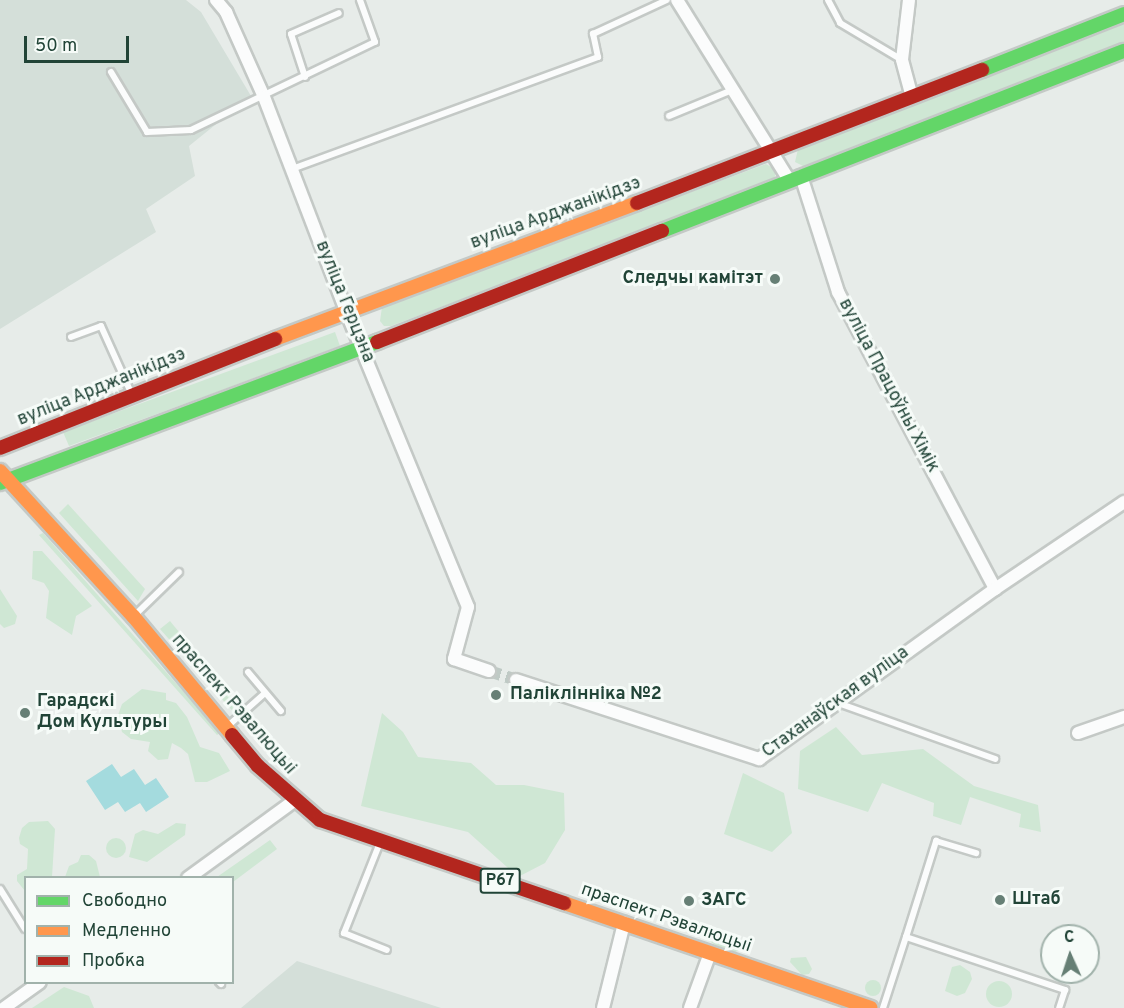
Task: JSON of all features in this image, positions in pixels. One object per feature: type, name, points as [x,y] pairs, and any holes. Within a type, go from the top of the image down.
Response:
[{"type":"main road","name":"вуліца Арджанікідзэ","points":[[0,448],[346,310],[769,154],[1124,14]]},
{"type":"main road","points":[[2,478],[362,348],[1124,51]]},
{"type":"main road","name":"праспект Рэвалюцыі","points":[[2,478],[133,616],[226,727],[294,801],[320,820],[865,1007]]},
{"type":"street","name":"вуліца Герцэна","points":[[216,0],[226,12],[264,97],[346,310],[468,607],[454,660],[489,671]]},
{"type":"street","name":"вуліца Працоўны Хімік","points":[[677,0],[769,154],[795,178],[838,292],[995,589]]},
{"type":"street","points":[[909,0],[902,60],[912,97]]},
{"type":"street","name":"Стаханаўская вуліца","points":[[516,680],[759,759],[995,589],[1124,502]]},
{"type":"street","points":[[1078,733],[1124,717]]},
{"type":"street","points":[[191,876],[294,801]]},
{"type":"street","points":[[603,1008],[624,923]]},
{"type":"street","points":[[690,1008],[710,953]]},
{"type":"street","points":[[4,1008],[37,984]]},
{"type":"lane","points":[[111,72],[147,132],[191,130],[375,42],[360,0]]},
{"type":"lane","points":[[292,169],[598,57],[593,34],[667,0]]},
{"type":"lane","points":[[828,0],[840,23],[902,60]]},
{"type":"lane","points":[[305,77],[291,34],[339,13]]},
{"type":"lane","points":[[669,116],[732,90]]},
{"type":"lane","points":[[71,337],[101,326],[132,396]]},
{"type":"lane","points":[[133,616],[179,572]]},
{"type":"lane","points":[[248,672],[281,711]]},
{"type":"lane","points":[[226,727],[265,693]]},
{"type":"lane","points":[[837,702],[995,759]]},
{"type":"lane","points":[[381,841],[344,933],[387,950]]},
{"type":"lane","points":[[883,1008],[936,841],[976,853]]},
{"type":"lane","points":[[0,889],[24,927]]},
{"type":"lane","points":[[906,937],[1065,990],[1059,1008]]},
{"type":"shaded area","points":[[0,0],[186,0],[201,12],[251,96],[189,146],[195,176],[146,209],[156,232],[0,329]]},
{"type":"shaded area","points":[[297,961],[441,1008],[241,1008]]},
{"type":"green space","points":[[1124,23],[1124,44],[805,167],[795,162],[798,149]]},
{"type":"green space","points":[[766,164],[776,170],[774,180],[391,326],[384,326],[380,321],[382,307]]},
{"type":"green space","points":[[335,332],[340,346],[206,396],[69,446],[63,432]]},
{"type":"green space","points":[[68,504],[145,589],[138,601],[59,513]]},
{"type":"green space","points":[[43,533],[220,733],[217,735],[39,535]]},
{"type":"green space","points":[[33,551],[42,551],[92,606],[76,616],[72,635],[46,618],[49,591],[44,583],[32,579]]},
{"type":"green space","points":[[0,589],[17,616],[15,624],[4,628],[0,624]]},
{"type":"green space","points":[[170,621],[286,763],[283,768],[160,629]]},
{"type":"green space","points":[[142,689],[166,693],[166,700],[176,703],[187,717],[200,747],[219,753],[230,771],[207,782],[195,782],[188,754],[181,748],[172,743],[168,759],[158,760],[148,751],[150,742],[131,739],[122,732],[118,715],[122,704]]},
{"type":"green space","points":[[382,713],[403,732],[418,757],[471,763],[496,785],[524,785],[564,793],[565,830],[545,863],[518,877],[468,832],[361,806]]},
{"type":"green space","points":[[836,727],[862,755],[923,749],[974,786],[1038,805],[1041,832],[1019,827],[1021,814],[970,797],[961,825],[933,816],[934,803],[882,783],[868,812],[798,789],[800,751]]},
{"type":"green space","points":[[743,773],[784,793],[792,833],[772,852],[724,834]]},
{"type":"green space","points":[[48,821],[55,829],[52,876],[24,876],[24,890],[17,881],[17,875],[27,869],[28,849],[20,844],[19,838],[22,828],[29,822]]},
{"type":"green space","points":[[176,823],[186,824],[185,835],[147,862],[129,857],[135,834],[143,830],[158,834]]},
{"type":"green space","points":[[116,838],[123,841],[126,848],[123,855],[116,858],[109,855],[106,848],[109,841]]},
{"type":"green space","points":[[270,840],[277,849],[234,881],[234,876],[218,876]]},
{"type":"green space","points":[[81,855],[89,855],[96,861],[100,876],[65,876],[69,866],[78,862]]},
{"type":"green space","points":[[713,931],[733,941],[744,941],[745,948],[735,952],[715,945],[708,940]]},
{"type":"green space","points":[[806,957],[812,969],[809,974],[802,975],[790,962],[791,958]]},
{"type":"green space","points":[[960,965],[970,972],[972,979],[965,993],[957,996],[945,991],[952,967]]},
{"type":"green space","points":[[870,980],[876,980],[881,988],[879,994],[870,996],[865,991],[865,985]]},
{"type":"green space","points":[[999,981],[1008,985],[1012,994],[1008,1003],[999,1007],[990,1003],[986,994],[990,985]]},
{"type":"green space","points":[[64,987],[89,996],[94,1008],[32,1008]]},
{"type":"water","points":[[112,764],[121,777],[134,769],[145,785],[156,778],[169,797],[146,812],[140,803],[125,812],[118,802],[105,810],[86,781]]},
{"type":"tunnel","points":[[489,671],[516,680]]},
{"type":"traffic: fast","points":[[982,70],[1124,14]]},
{"type":"traffic: fast","points":[[662,231],[1124,51]]},
{"type":"traffic: fast","points":[[0,483],[377,342]]},
{"type":"traffic: slow","points":[[275,339],[637,203]]},
{"type":"traffic: slow","points":[[0,471],[133,616],[232,735]]},
{"type":"traffic: slow","points":[[564,903],[870,1008]]},
{"type":"traffic: jam","points":[[637,203],[982,70]]},
{"type":"traffic: jam","points":[[377,342],[662,231]]},
{"type":"traffic: jam","points":[[0,448],[275,339]]},
{"type":"traffic: jam","points":[[232,735],[258,766],[320,820],[564,903]]},
{"type":"place","name":"Следчы камітэт","points":[[775,279]]},
{"type":"place","name":"Паліклінніка №2","points":[[496,695]]},
{"type":"place","name":"Гарадскі Дом Культуры","points":[[25,713]]},
{"type":"place","name":"Штаб","points":[[1000,900]]},
{"type":"place","name":"ЗАГС","points":[[689,901]]}]
